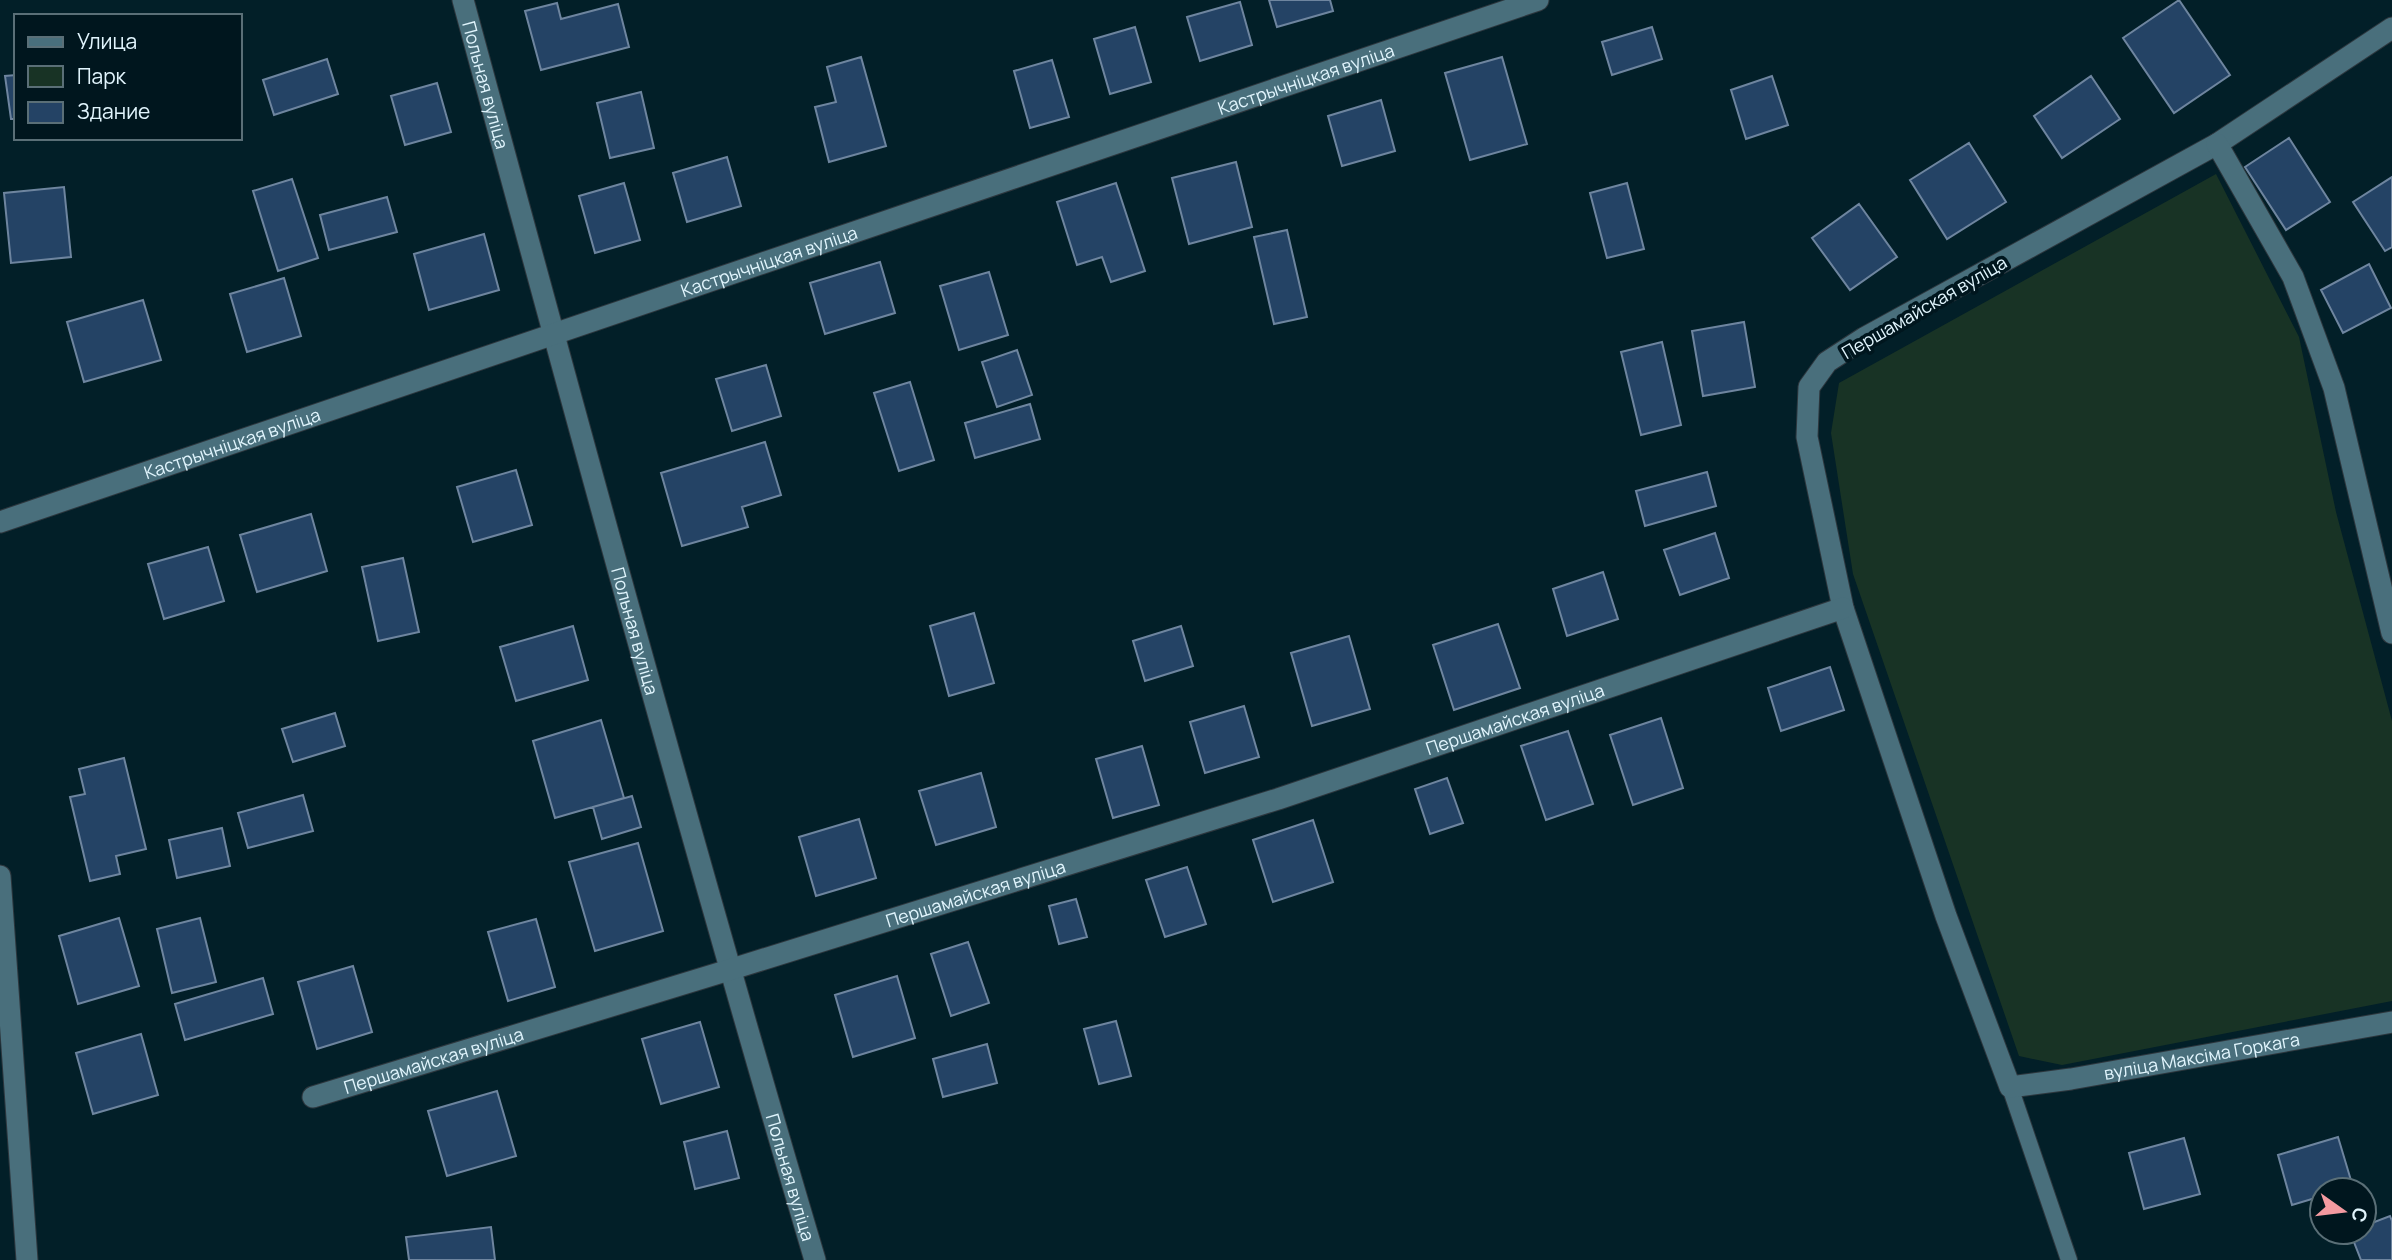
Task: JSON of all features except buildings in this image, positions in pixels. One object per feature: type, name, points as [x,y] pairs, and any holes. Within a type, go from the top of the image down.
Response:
[{"type":"street","name":"Польная вуліца","points":[[463,0],[729,970],[815,1260]]},
{"type":"street","name":"Кастрычніцкая вуліца","points":[[0,522],[1538,0]]},
{"type":"street","name":"Першамайская вуліца","points":[[313,1097],[1278,799],[1843,608],[1807,437],[1809,387],[1827,362],[1864,338],[2217,144],[2392,28]]},
{"type":"street","points":[[2217,144],[2293,277],[2329,376],[2392,633]]},
{"type":"street","points":[[1843,608],[1946,916],[2010,1087]]},
{"type":"street","points":[[0,876],[8,1116],[27,1260]]},
{"type":"street","name":"вуліца Максіма Горкага","points":[[2010,1087],[2071,1079],[2392,1022]]},
{"type":"lane","points":[[2010,1087],[2070,1260]]},
{"type":"green space","points":[[2216,174],[2299,337],[2336,512],[2392,721],[2392,1001],[2062,1065],[2019,1056],[1853,574],[1831,433],[1839,383]]}]
